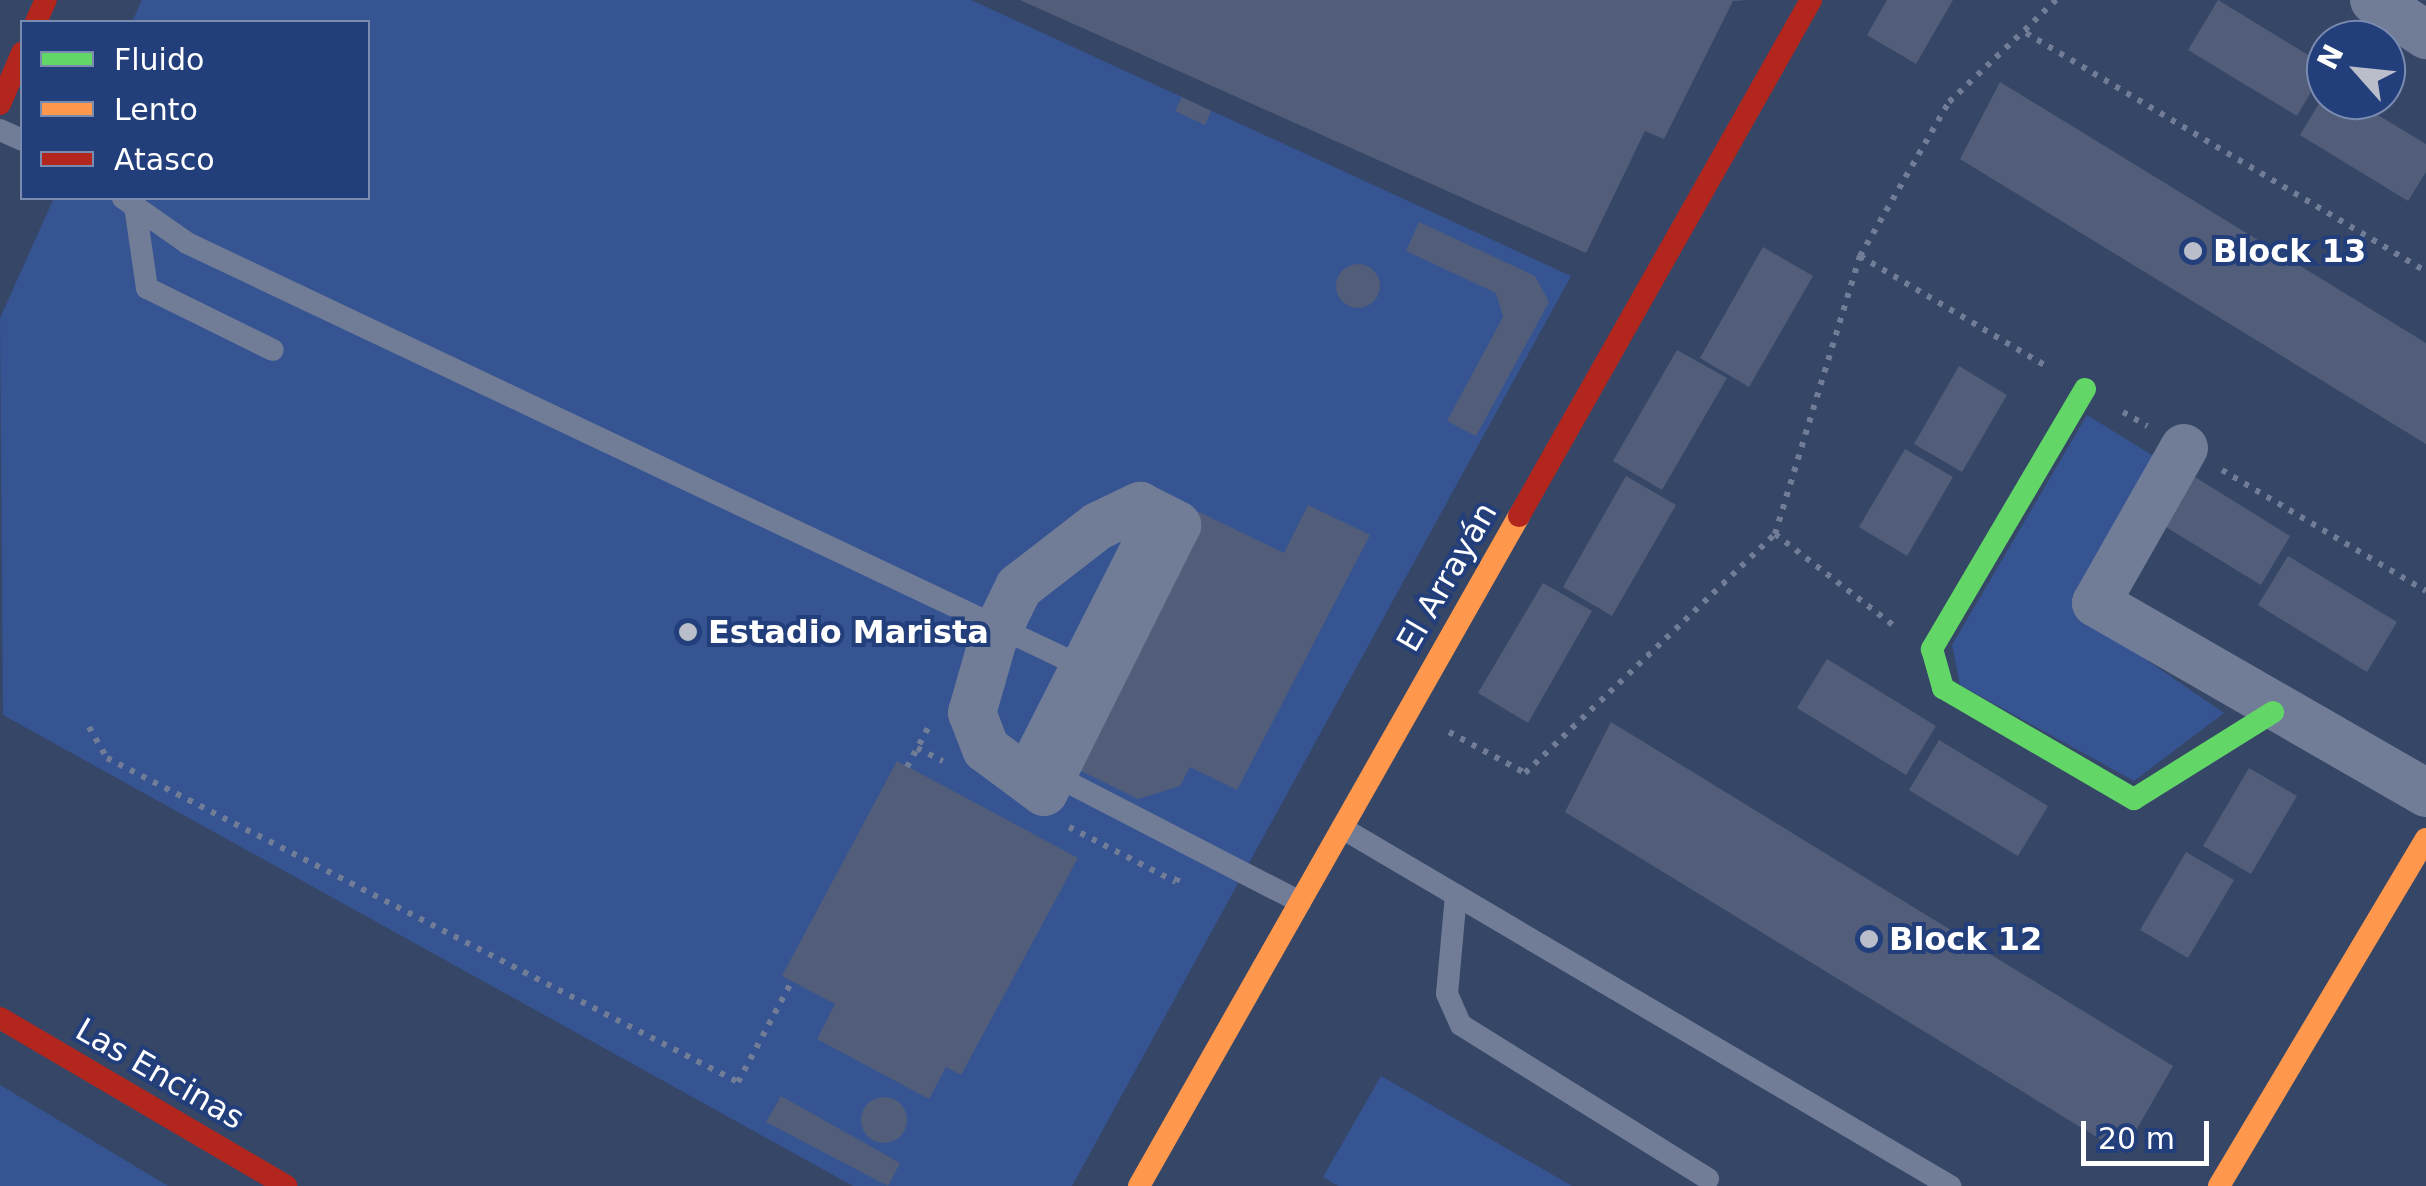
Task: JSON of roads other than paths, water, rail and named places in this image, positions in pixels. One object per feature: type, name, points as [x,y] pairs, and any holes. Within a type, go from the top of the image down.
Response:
[{"type":"street","name":"El Arrayán","points":[[1139,1186],[1811,0]]},
{"type":"street","points":[[2374,0],[2426,35]]},
{"type":"street","points":[[0,104],[20,58]]},
{"type":"street","points":[[2085,389],[1932,649],[1943,688],[2134,799],[2273,712]]},
{"type":"street","points":[[2184,448],[2096,603],[2273,712],[2426,794]]},
{"type":"street","points":[[1149,510],[1177,525],[1044,792],[1017,777],[986,749],[972,713],[1000,628],[1020,586],[1060,552],[1126,512],[1149,510]]},
{"type":"street","points":[[2231,1182],[2421,859]]},
{"type":"street","name":"Las Encinas","points":[[0,1018],[286,1186]]},
{"type":"lane","points":[[129,202],[147,288],[273,350]]},
{"type":"lane","points":[[129,202],[187,243],[1070,661]]},
{"type":"lane","points":[[1149,510],[1022,759],[1300,902]]},
{"type":"lane","points":[[1342,828],[1950,1186]]},
{"type":"lane","points":[[1456,895],[1447,994],[1462,1025],[1708,1179]]},
{"type":"place","name":"Block 13","points":[[2193,251]]},
{"type":"place","name":"Estadio Marista","points":[[688,632]]},
{"type":"place","name":"Block 12","points":[[1869,939]]}]
